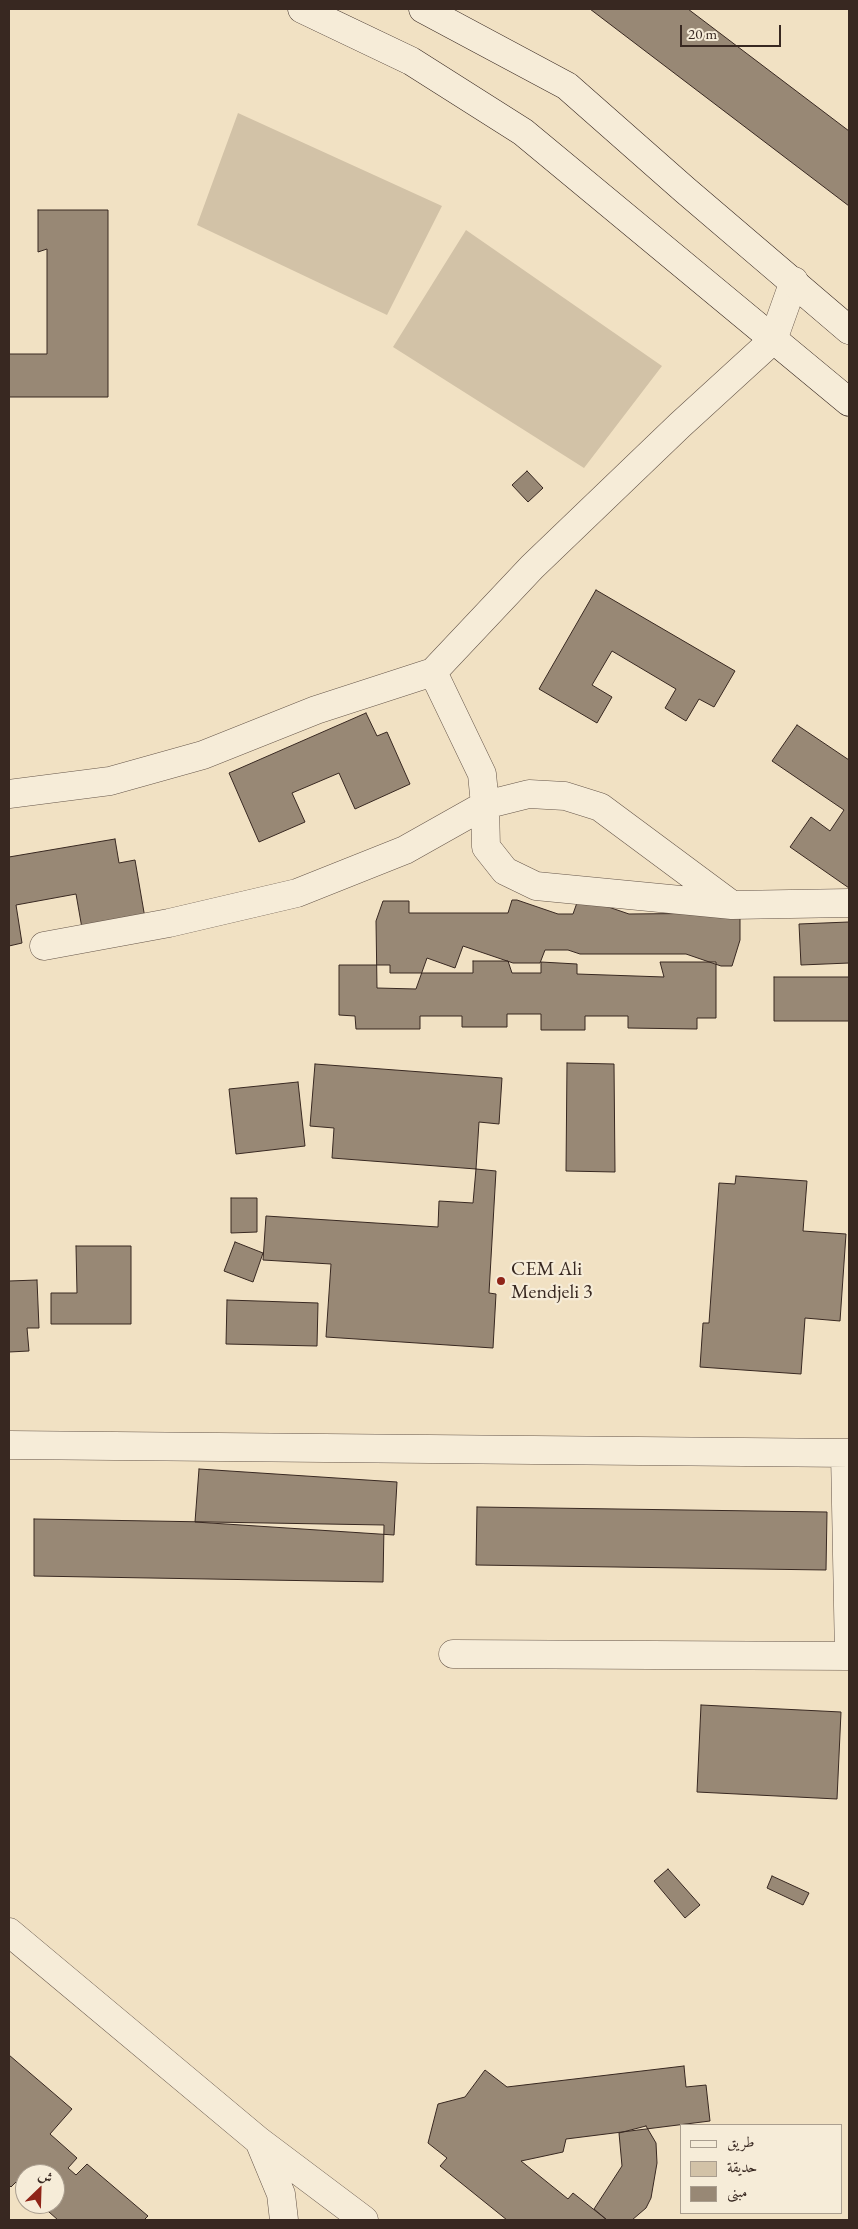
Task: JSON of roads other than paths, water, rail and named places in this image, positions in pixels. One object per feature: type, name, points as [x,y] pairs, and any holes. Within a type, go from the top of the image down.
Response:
[{"type":"street","points":[[302,9],[411,61],[523,132],[849,402]]},
{"type":"street","points":[[424,9],[567,86],[849,330]]},
{"type":"street","points":[[9,794],[110,781],[203,755],[316,710],[433,672],[539,561],[680,425],[773,340],[794,281]]},
{"type":"street","points":[[433,672],[482,774],[486,847],[505,871],[536,886],[732,905],[849,903]]},
{"type":"street","points":[[44,946],[169,923],[297,893],[405,850],[485,805],[529,794],[566,796],[600,807],[732,905]]},
{"type":"street","points":[[9,1445],[847,1453],[849,1656],[454,1654]]},
{"type":"street","points":[[9,1932],[260,2141],[364,2220]]},
{"type":"street","points":[[260,2141],[281,2194],[284,2220]]},
{"type":"place","name":"CEM Ali Mendjeli 3","points":[[501,1281]]}]
